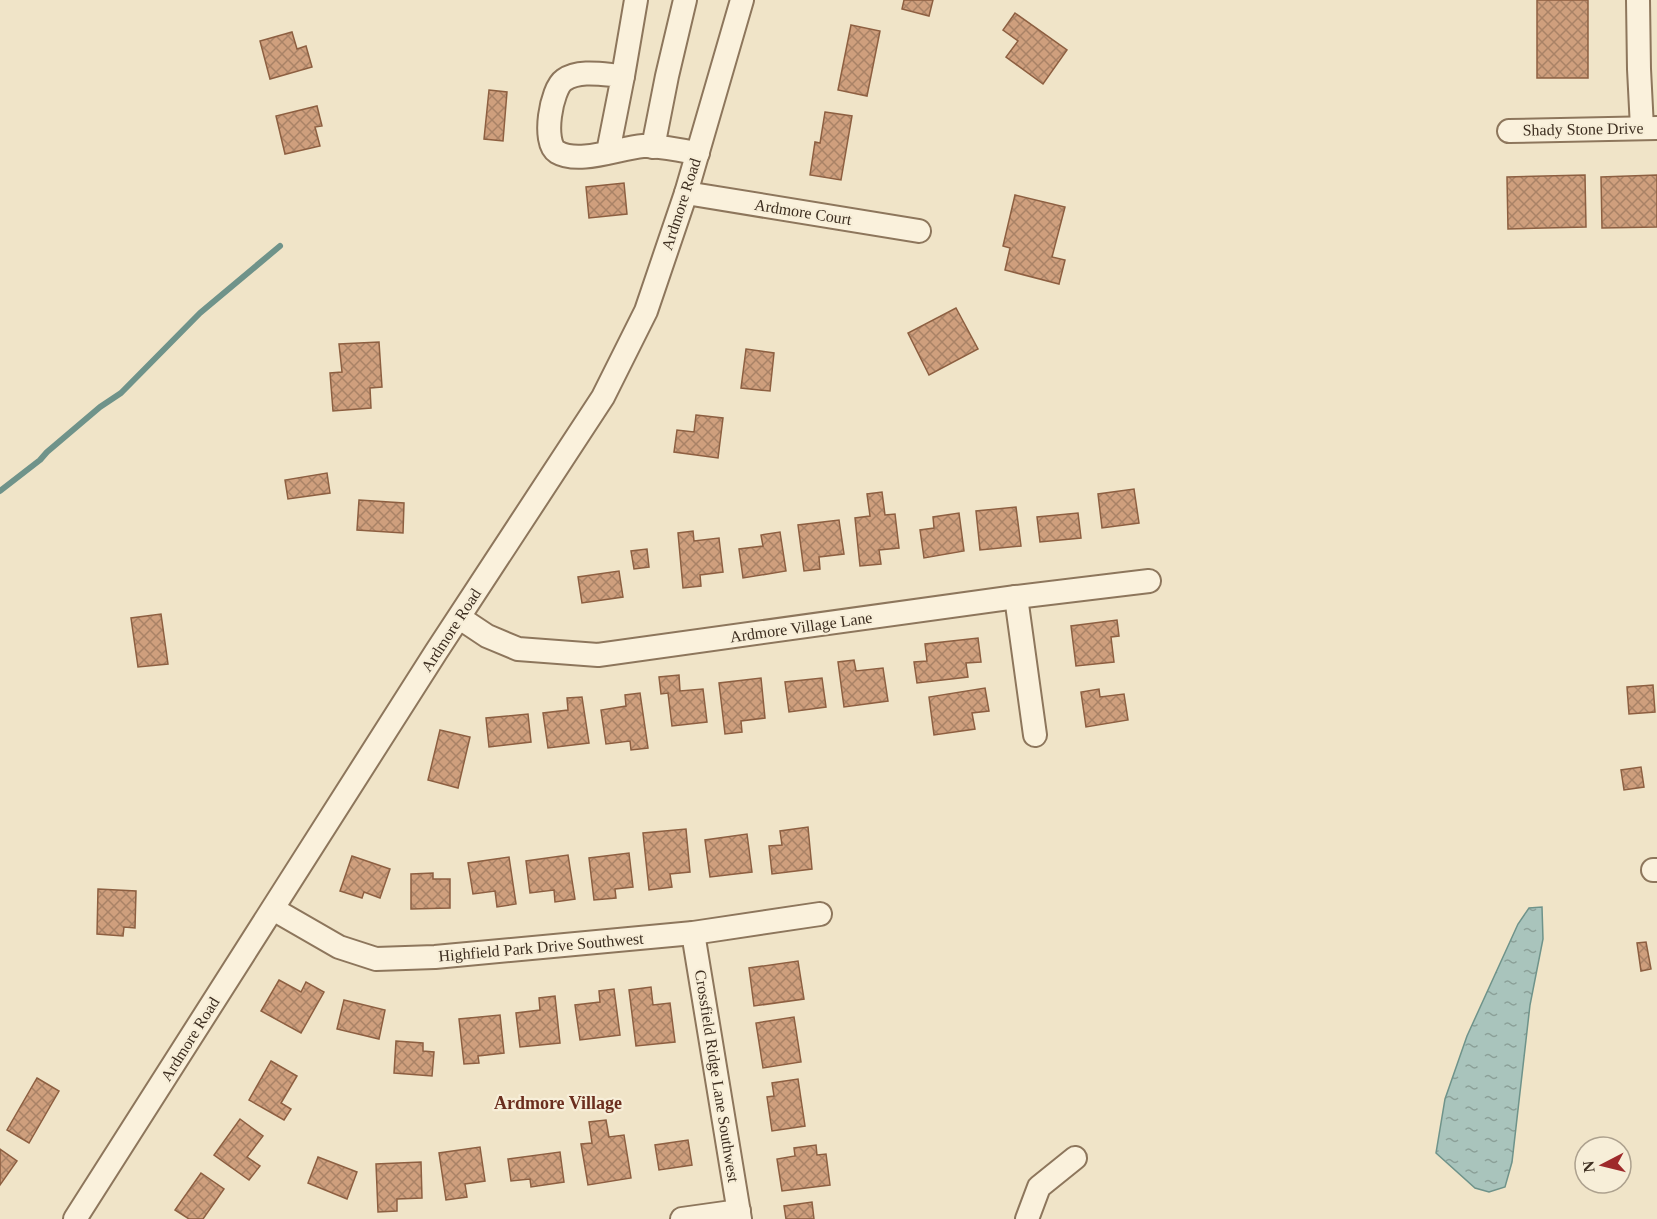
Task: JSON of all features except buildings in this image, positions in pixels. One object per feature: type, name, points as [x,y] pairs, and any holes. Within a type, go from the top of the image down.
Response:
[{"type":"street","points":[[608,152],[636,0]]},
{"type":"street","points":[[653,147],[685,0]]},
{"type":"street","name":"Ardmore Road","points":[[75,1219],[603,397],[646,312],[686,193],[742,0]]},
{"type":"street","points":[[1638,0],[1638,69],[1649,128]]},
{"type":"street","points":[[623,76],[587,74],[563,81],[558,89],[550,119],[550,143],[555,151],[578,158],[644,146],[698,153]]},
{"type":"street","name":"Shady Stone Drive","points":[[1509,131],[1649,128]]},
{"type":"street","name":"Ardmore Court","points":[[686,193],[919,231]]},
{"type":"street","name":"Ardmore Village Lane","points":[[460,618],[487,636],[518,649],[598,655],[1016,597],[1149,581]]},
{"type":"street","points":[[1016,597],[1035,735]]},
{"type":"street","name":"Highfield Park Drive Southwest","points":[[273,909],[339,947],[376,959],[435,957],[693,933],[820,914]]},
{"type":"street","name":"Crossfield Ridge Lane Southwest","points":[[693,933],[739,1215]]},
{"type":"street","points":[[1027,1219],[1039,1187],[1075,1158]]},
{"type":"street","points":[[682,1219],[739,1215]]},
{"type":"water","points":[[1542,907],[1543,939],[1530,1005],[1512,1162],[1505,1187],[1489,1192],[1475,1188],[1436,1153],[1445,1099],[1467,1036],[1518,924],[1529,908]]},
{"type":"waterway","points":[[0,491],[40,460],[100,407],[121,393],[200,313],[280,246]]},
{"type":"district","name":"Ardmore Village","points":[[558,1103]]}]
